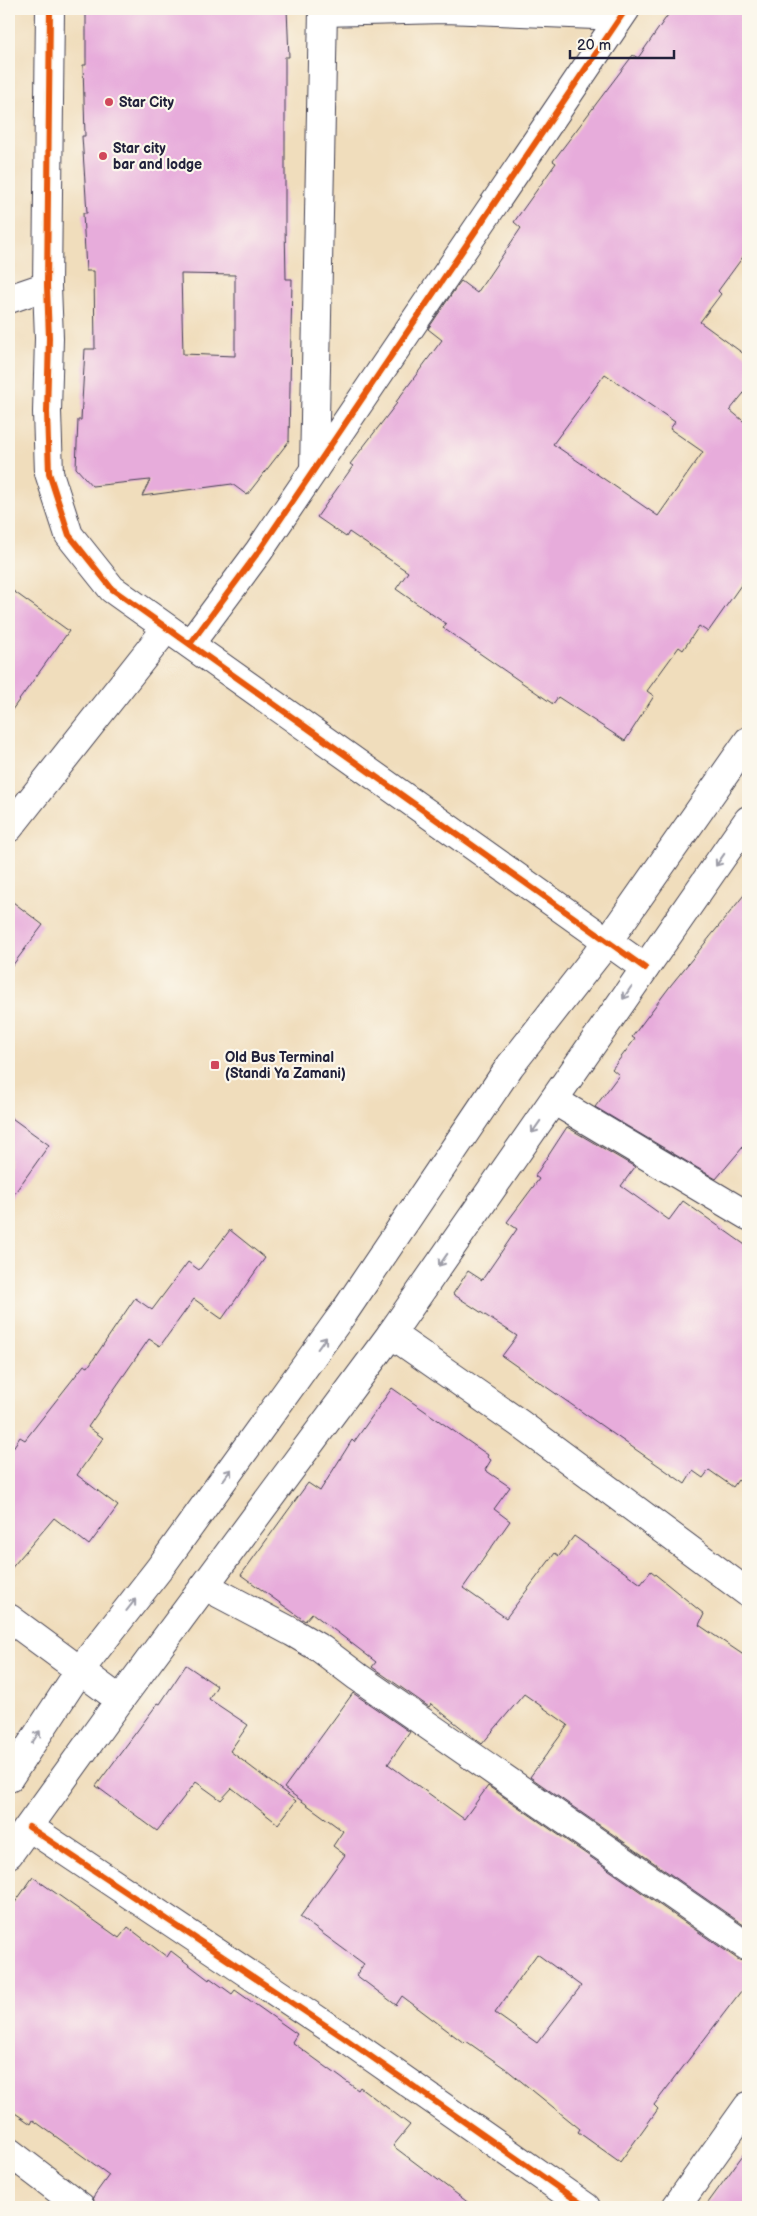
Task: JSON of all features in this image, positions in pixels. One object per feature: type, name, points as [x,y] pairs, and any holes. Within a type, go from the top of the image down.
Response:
[{"type":"street","points":[[50,9],[47,412],[49,473],[69,535],[112,589],[645,968]]},
{"type":"street","points":[[314,470],[323,10],[623,12]]},
{"type":"street","points":[[190,644],[259,551],[623,12]]},
{"type":"street","points":[[9,299],[48,286]]},
{"type":"street","points":[[9,828],[166,629]]},
{"type":"street","points":[[9,1778],[80,1670],[159,1569],[340,1319],[510,1066],[608,941],[748,741]]},
{"type":"street","points":[[9,1854],[120,1700],[391,1334],[748,820]]},
{"type":"street","points":[[555,1100],[748,1216]]},
{"type":"street","points":[[391,1334],[519,1423],[748,1594]]},
{"type":"street","points":[[205,1586],[321,1649],[358,1677],[748,1947]]},
{"type":"street","points":[[9,1618],[120,1700]]},
{"type":"street","points":[[28,1826],[344,2037],[586,2207]]},
{"type":"street","points":[[676,2207],[748,2106]]},
{"type":"street","points":[[9,2152],[81,2207]]},
{"type":"building","points":[[86,9],[287,9],[289,57],[285,57],[286,279],[292,279],[289,441],[247,495],[232,484],[142,496],[150,480],[92,486],[76,468],[78,420],[81,420],[85,349],[95,349],[94,271],[86,271],[83,213],[87,213],[82,136],[85,136],[83,65],[86,65]],"holes":[[[181,274],[235,275],[235,356],[183,354]]]},
{"type":"building","points":[[672,9],[748,9],[748,250],[718,291],[721,294],[700,322],[748,357],[748,388],[730,410],[748,425],[748,575],[708,632],[699,626],[683,650],[679,647],[647,691],[654,696],[625,741],[558,697],[553,704],[443,628],[446,624],[396,589],[408,572],[349,532],[346,537],[317,517],[353,466],[350,464],[442,340],[428,329],[457,286],[461,281],[477,293],[521,228],[514,222],[556,163],[553,161],[633,55],[638,58]],"holes":[[[605,374],[675,422],[670,429],[703,452],[658,516],[553,444]]]},
{"type":"building","points":[[9,588],[69,631],[9,714]]},
{"type":"building","points":[[748,890],[748,1141],[716,1179],[595,1107],[619,1075],[612,1069],[635,1039],[632,1037],[671,985]]},
{"type":"building","points":[[9,899],[43,925],[9,970]]},
{"type":"building","points":[[9,1116],[49,1145],[9,1201]]},
{"type":"building","points":[[567,1127],[635,1167],[621,1186],[669,1220],[683,1201],[748,1247],[748,1488],[738,1480],[733,1487],[709,1470],[703,1478],[693,1471],[685,1484],[502,1356],[517,1336],[453,1294],[468,1271],[482,1280],[517,1229],[507,1222],[539,1179],[535,1176]]},
{"type":"building","points":[[230,1230],[265,1258],[222,1319],[194,1299],[160,1346],[149,1339],[88,1427],[103,1438],[77,1475],[118,1506],[89,1545],[54,1518],[9,1571],[9,1454],[20,1437],[25,1440],[84,1365],[88,1367],[135,1298],[152,1310],[188,1262],[199,1270]]},
{"type":"building","points":[[392,1388],[488,1455],[487,1457],[491,1460],[485,1470],[510,1487],[494,1509],[510,1521],[463,1588],[506,1618],[555,1553],[559,1556],[574,1536],[641,1584],[651,1571],[704,1614],[699,1625],[748,1658],[748,1928],[530,1777],[568,1725],[524,1694],[482,1744],[431,1704],[429,1707],[372,1667],[376,1662],[312,1613],[305,1621],[241,1575],[308,1483],[320,1491],[352,1440],[354,1442]]},
{"type":"building","points":[[186,1665],[217,1686],[209,1699],[248,1725],[230,1751],[296,1801],[278,1824],[232,1788],[221,1800],[196,1782],[157,1831],[96,1786],[158,1703],[160,1704]]},
{"type":"building","points":[[353,1693],[410,1732],[388,1764],[464,1819],[488,1786],[739,1960],[748,1962],[748,1982],[654,2105],[658,2109],[620,2162],[578,2132],[580,2129],[506,2069],[466,2041],[464,2043],[402,1996],[396,2005],[356,1975],[364,1964],[300,1917],[345,1855],[333,1846],[343,1831],[284,1788]],"holes":[[[537,1954],[581,1986],[537,2043],[495,2013]]]},
{"type":"building","points":[[33,1877],[119,1938],[128,1927],[167,1957],[171,1951],[209,1980],[210,1978],[232,1994],[235,1990],[297,2034],[292,2042],[358,2090],[360,2087],[410,2125],[393,2146],[474,2207],[96,2207],[93,2197],[109,2175],[33,2120],[31,2124],[9,2109],[9,1911]]},
{"type":"building","points":[[748,2148],[748,2207],[705,2207]]},
{"type":"cycle path","points":[[50,9],[47,286],[49,473],[69,535],[112,589],[645,968]]},
{"type":"cycle path","points":[[190,644],[259,551],[626,9]]},
{"type":"cycle path","points":[[29,1827],[343,2037],[586,2207]]},
{"type":"place","name":"Star City","points":[[109,102]]},
{"type":"place","name":"Star city bar and lodge","points":[[103,156]]},
{"type":"place","name":"Old Bus Terminal (Standi Ya Zamani)","points":[[215,1065]]}]
